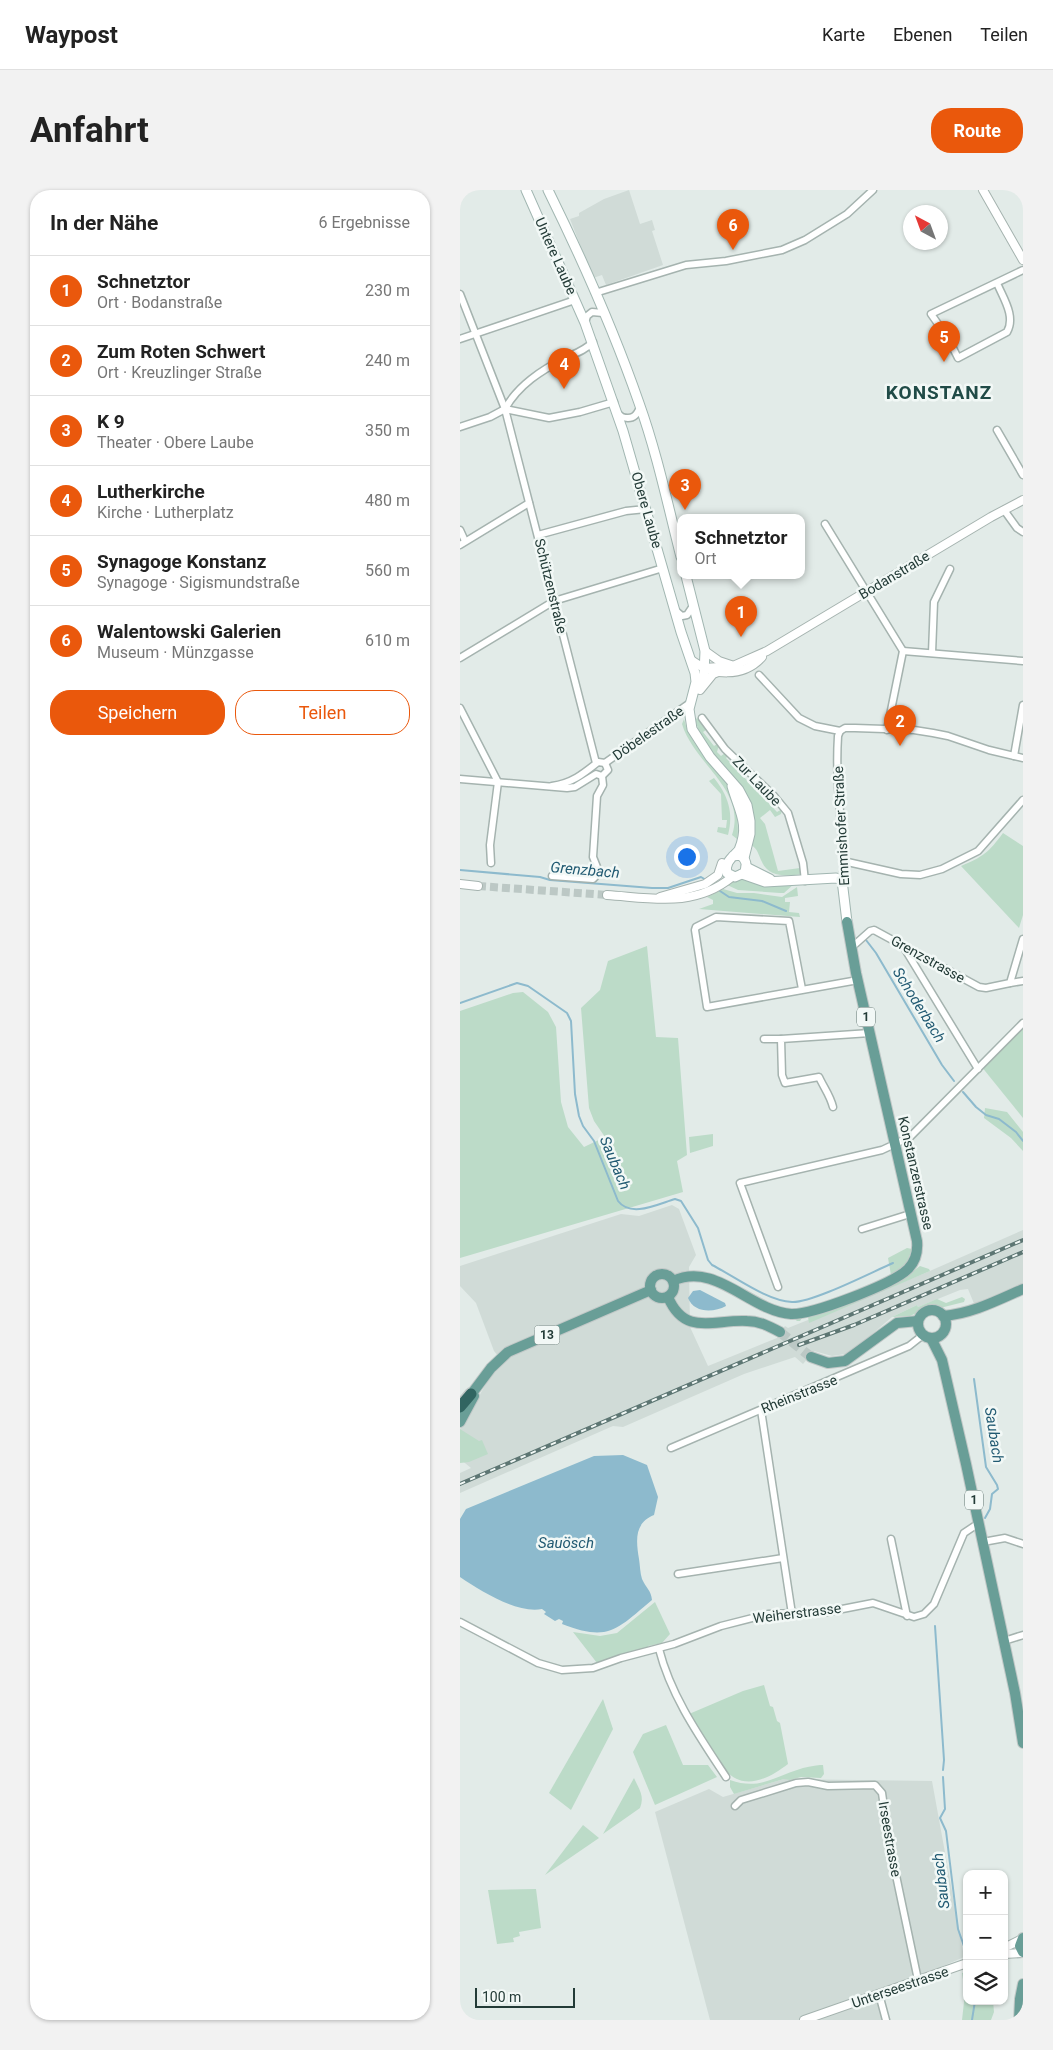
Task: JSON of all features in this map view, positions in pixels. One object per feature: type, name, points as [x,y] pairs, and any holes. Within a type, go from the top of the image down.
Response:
[{"type":"highway","points":[[460,1407],[471,1394]]},
{"type":"main road","name":"Untere Laube","points":[[526,190],[593,342]]},
{"type":"main road","name":"Untere Laube","points":[[548,190],[595,293],[627,370]]},
{"type":"main road","name":"Obere Laube","points":[[593,342],[614,402],[691,660]]},
{"type":"main road","name":"Obere Laube","points":[[627,370],[640,406],[677,541]]},
{"type":"main road","points":[[687,579],[705,651],[705,668]]},
{"type":"main road","name":"Döbelestraße","points":[[690,703],[696,682],[691,660]]},
{"type":"main road","name":"Döbelestraße","points":[[690,703],[703,678],[705,668]]},
{"type":"main road","points":[[690,703],[689,716],[694,734],[743,796],[750,822],[744,867],[732,877],[727,873],[724,865],[730,855],[739,850],[744,836],[744,818],[731,782]]},
{"type":"main road","points":[[730,855],[740,855],[744,867],[762,882],[836,878],[842,880]]},
{"type":"main road","name":"Emmishofer Straße","points":[[842,880],[847,922]]},
{"type":"main road","name":"Konstanzerstrasse","points":[[673,1281],[690,1276],[705,1277],[719,1282],[774,1310],[791,1314],[812,1312],[890,1280],[909,1268],[914,1260],[918,1246],[858,980],[847,922]]},
{"type":"main road","points":[[659,1275],[667,1275],[673,1281],[673,1292],[668,1297],[656,1296],[651,1290],[651,1283],[659,1275]]},
{"type":"main road","points":[[943,1316],[976,1309],[1023,1289]]},
{"type":"main road","name":"13","points":[[460,1412],[491,1368],[508,1352],[651,1290]]},
{"type":"main road","points":[[668,1297],[677,1312],[690,1321],[708,1324],[752,1321],[762,1323],[780,1332]]},
{"type":"main road","points":[[942,1332],[945,1322],[943,1316],[937,1311],[929,1310],[922,1314],[918,1321],[919,1329],[927,1336],[942,1332],[976,1309]]},
{"type":"main road","points":[[811,1357],[828,1363],[845,1361],[897,1323],[918,1321]]},
{"type":"main road","name":"1","points":[[942,1332],[944,1354],[942,1360]]},
{"type":"main road","name":"1","points":[[927,1336],[942,1360],[979,1523],[1023,1739]]},
{"type":"main road","name":"13","points":[[460,1422],[483,1379]]},
{"type":"main road","points":[[1023,1939],[1020,1946],[1023,1953]]},
{"type":"main road","points":[[1020,2020],[1020,1999],[1023,1984]]},
{"type":"street","points":[[595,293],[686,265],[726,261],[769,253],[794,245],[847,214],[873,190]]},
{"type":"street","points":[[983,190],[1023,260]]},
{"type":"street","points":[[996,283],[1009,312],[1011,326],[1007,332],[958,358],[948,338],[931,314],[1023,270]]},
{"type":"street","name":"Schützenstraße","points":[[460,294],[505,409],[597,770],[604,785],[597,796],[593,857],[596,877],[593,879],[552,876]]},
{"type":"street","points":[[460,339],[575,300]]},
{"type":"street","points":[[586,323],[587,316],[592,312],[603,313]]},
{"type":"street","points":[[460,427],[490,417],[505,409],[510,400],[527,382],[558,362],[581,352],[593,342]]},
{"type":"street","points":[[505,409],[549,418],[580,412],[614,402]]},
{"type":"street","points":[[617,413],[622,418],[632,418],[638,412],[640,406]]},
{"type":"street","points":[[997,430],[1023,475]]},
{"type":"street","name":"Bodanstraße","points":[[733,666],[767,651],[1023,500]]},
{"type":"street","points":[[460,530],[463,543],[529,503]]},
{"type":"street","points":[[538,535],[626,511],[646,509]]},
{"type":"street","points":[[1004,510],[1017,528],[1023,532]]},
{"type":"street","points":[[825,524],[903,651],[887,730]]},
{"type":"street","points":[[460,658],[554,601],[664,568]]},
{"type":"street","points":[[932,654],[934,602],[950,569]]},
{"type":"street","points":[[674,608],[682,616],[687,614],[694,606]]},
{"type":"street","points":[[705,651],[719,661],[733,666]]},
{"type":"street","name":"Bodanstraße","points":[[691,660],[705,668],[718,672],[739,671],[752,665],[767,651]]},
{"type":"street","points":[[903,651],[1023,661]]},
{"type":"street","points":[[705,668],[733,666]]},
{"type":"street","name":"Döbelestraße","points":[[696,682],[705,668]]},
{"type":"street","name":"Döbelestraße","points":[[605,763],[608,770],[597,770],[600,762],[605,763],[690,703],[704,683],[718,672]]},
{"type":"street","points":[[759,675],[799,718],[815,726],[840,731],[845,728],[914,730],[948,736],[989,750],[1023,758]]},
{"type":"street","points":[[1014,756],[1023,706]]},
{"type":"street","points":[[460,708],[498,782],[490,845],[491,863]]},
{"type":"street","name":"Zur Laube","points":[[702,718],[725,749],[774,796],[788,813],[803,863],[805,880]]},
{"type":"street","name":"Emmishofer Straße","points":[[840,731],[838,742],[838,782],[844,876],[842,880]]},
{"type":"street","points":[[460,779],[552,786],[566,784],[597,770]]},
{"type":"street","points":[[843,861],[901,874],[920,875],[942,869],[978,851],[1023,800]]},
{"type":"street","points":[[658,898],[706,884],[718,875],[724,865]]},
{"type":"street","points":[[607,895],[672,900],[692,897],[713,890],[732,877]]},
{"type":"street","points":[[460,884],[478,886]]},
{"type":"street","points":[[802,989],[789,921],[710,918],[695,930],[707,1007],[858,980]]},
{"type":"street","name":"Grenzstrasse","points":[[852,947],[872,930],[979,987],[986,988],[1023,981]]},
{"type":"street","points":[[1010,983],[1023,939]]},
{"type":"street","points":[[903,946],[978,1069]]},
{"type":"street","points":[[778,1287],[740,1183],[882,1150],[895,1144],[917,1131],[1023,1023]]},
{"type":"street","points":[[764,1039],[870,1033]]},
{"type":"street","points":[[781,1039],[782,1076],[785,1083],[819,1077],[823,1087],[829,1093],[833,1107]]},
{"type":"street","points":[[862,1229],[910,1214]]},
{"type":"street","name":"Rheinstrasse","points":[[671,1448],[909,1346],[927,1336]]},
{"type":"street","points":[[761,1410],[792,1614]]},
{"type":"street","points":[[891,1539],[907,1616],[919,1616],[932,1608],[937,1599],[964,1532],[979,1523]]},
{"type":"street","points":[[983,1542],[1005,1538],[1023,1544]]},
{"type":"street","points":[[678,1574],[783,1558]]},
{"type":"street","name":"Weiherstrasse","points":[[460,1622],[538,1663],[562,1670],[593,1668],[621,1658],[659,1649],[721,1626],[768,1614],[827,1612],[873,1603],[907,1616]]},
{"type":"street","points":[[1004,1641],[1023,1635]]},
{"type":"street","points":[[659,1649],[664,1667],[689,1721],[726,1777]]},
{"type":"street","name":"Irseestrasse","points":[[735,1806],[741,1800],[796,1783],[808,1782],[828,1786],[875,1785],[879,1788],[882,1793],[889,1842],[918,1980]]},
{"type":"street","points":[[1008,1946],[1023,1939]]},
{"type":"street","points":[[1008,1954],[1023,1953]]},
{"type":"street","name":"Unterseestrasse","points":[[804,2020],[963,1965]]},
{"type":"street","points":[[879,1994],[886,2020]]},
{"type":"shaded area","points":[[629,190],[640,224],[652,220],[655,230],[652,231],[663,265],[606,285],[602,275],[593,278],[570,219],[579,216],[579,213],[604,199]]},
{"type":"shaded area","points":[[672,1205],[679,1209],[696,1255],[689,1267],[690,1327],[708,1366],[777,1338],[785,1326],[788,1328],[923,1274],[1023,1230],[1023,1285],[975,1306],[968,1289],[960,1290],[918,1307],[917,1305],[892,1317],[857,1347],[845,1354],[832,1356],[814,1351],[803,1364],[795,1357],[744,1374],[623,1427],[613,1426],[460,1493],[460,1473],[471,1468],[460,1459],[460,1429],[490,1377],[503,1362],[494,1351],[476,1303],[460,1286],[460,1266],[621,1214],[639,1216]]},
{"type":"shaded area","points":[[784,1779],[932,1781],[963,1957],[879,1994],[885,2020],[710,2020],[655,1812],[709,1789],[723,1797]]},
{"type":"green space","points":[[699,718],[706,730],[703,732],[714,746],[719,745],[717,752],[721,756],[725,753],[729,755],[726,758],[777,812],[782,809],[781,814],[775,817],[770,810],[760,818],[765,824],[778,871],[800,868],[802,874],[779,875],[765,867],[757,850],[751,845],[752,834],[719,761],[699,732],[695,719]]},
{"type":"green space","points":[[684,719],[691,737],[725,780],[732,792],[738,825],[737,839],[732,835],[735,819],[732,804],[726,791],[688,738],[682,724]]},
{"type":"green space","points":[[714,778],[723,791],[730,812],[728,835],[717,832],[718,827],[726,828],[727,820],[722,820],[721,794],[709,781]]},
{"type":"green space","points":[[1003,833],[1023,846],[1023,915],[1019,928],[961,866],[985,853]]},
{"type":"green space","points":[[740,879],[766,886],[794,884],[784,893],[780,893],[738,890],[725,884]]},
{"type":"green space","points":[[797,887],[798,896],[785,898],[785,902],[790,902],[789,912],[799,913],[800,917],[699,909],[713,904],[713,900],[707,897],[723,889],[737,893],[754,893],[782,897]]},
{"type":"green space","points":[[647,946],[656,1037],[678,1038],[687,1155],[677,1161],[683,1192],[460,1258],[460,1011],[513,993],[523,992],[548,1012],[556,1027],[561,1102],[568,1127],[584,1147],[605,1137],[594,1121],[589,1108],[581,1008],[600,990],[608,961]]},
{"type":"green space","points":[[1023,1025],[1023,1118],[981,1066]]},
{"type":"green space","points":[[985,1108],[1007,1112],[1023,1132],[1023,1151],[1011,1138],[984,1118]]},
{"type":"green space","points":[[713,1134],[713,1146],[690,1153],[689,1137]]},
{"type":"green space","points":[[907,1248],[912,1249],[907,1263],[891,1275],[888,1258]]},
{"type":"green space","points":[[920,1266],[930,1271],[809,1323],[808,1317],[802,1318],[800,1321],[794,1318],[902,1279]]},
{"type":"green space","points":[[962,1297],[965,1299],[964,1302],[940,1308],[929,1307],[910,1316],[892,1317],[917,1305],[918,1307],[937,1299],[946,1303]]},
{"type":"green space","points":[[460,1429],[479,1441],[482,1440],[488,1454],[469,1462],[460,1463]]},
{"type":"green space","points":[[655,1602],[670,1634],[662,1643],[597,1663],[573,1632],[600,1636],[617,1633]]},
{"type":"green space","points":[[764,1685],[770,1706],[773,1707],[777,1721],[780,1723],[788,1764],[767,1777],[759,1780],[743,1781],[728,1773],[689,1714],[743,1691]]},
{"type":"green space","points":[[603,1699],[613,1729],[571,1810],[549,1793]]},
{"type":"green space","points":[[666,1725],[683,1765],[708,1765],[717,1777],[655,1805],[633,1752],[643,1734]]},
{"type":"green space","points":[[823,1765],[824,1774],[821,1778],[801,1777],[790,1780],[784,1779],[734,1794],[730,1787],[730,1780],[749,1784],[765,1782],[803,1768]]},
{"type":"green space","points":[[634,1778],[642,1796],[640,1808],[603,1834]]},
{"type":"green space","points":[[583,1825],[599,1838],[545,1875]]},
{"type":"green space","points":[[536,1889],[541,1928],[519,1932],[520,1936],[513,1938],[514,1942],[497,1944],[488,1890]]},
{"type":"green space","points":[[964,2005],[993,2005],[994,2012],[991,2020],[962,2020]]},
{"type":"water","points":[[700,1290],[725,1303],[726,1306],[715,1310],[704,1310],[695,1307],[688,1298],[693,1291]]},
{"type":"water","name":"Sauösch","points":[[623,1455],[647,1465],[658,1497],[654,1515],[647,1518],[643,1523],[637,1539],[641,1577],[651,1594],[652,1600],[620,1626],[602,1632],[578,1629],[562,1624],[563,1621],[559,1619],[555,1621],[544,1614],[546,1612],[542,1609],[532,1610],[511,1605],[478,1589],[460,1577],[460,1519],[466,1509],[594,1456]]},
{"type":"waterway","name":"Grenzbach","points":[[460,870],[540,877],[550,880],[652,888],[668,888],[701,877],[706,880]]},
{"type":"waterway","name":"Grenzbach","points":[[720,891],[729,897],[762,901],[786,911]]},
{"type":"waterway","name":"Schoderbach","points":[[866,940],[876,953],[942,1065],[954,1081]]},
{"type":"waterway","name":"Saubach","points":[[460,1003],[517,983],[528,986],[567,1013],[571,1021],[575,1094],[579,1116],[583,1126],[594,1141],[618,1201],[630,1209],[645,1208],[675,1199],[681,1201],[698,1228],[708,1260],[712,1265],[762,1293],[782,1301],[792,1302],[813,1298],[893,1263]]},
{"type":"waterway","name":"Schoderbach","points":[[963,1092],[976,1107],[986,1115],[999,1119],[1016,1132],[1023,1141]]},
{"type":"waterway","name":"Saubach","points":[[974,1379],[986,1467],[998,1489],[992,1494],[990,1509],[985,1518]]},
{"type":"waterway","name":"Saubach","points":[[935,1626],[944,1760],[943,1770]]},
{"type":"waterway","name":"Saubach","points":[[943,1777],[945,1809],[940,1818],[946,1831],[958,1929],[963,1943]]},
{"type":"waterway","name":"Saubach","points":[[972,2020],[974,2005]]},
{"type":"tunnel","points":[[478,886],[607,895]]},
{"type":"tunnel","points":[[780,1332],[811,1357]]},
{"type":"railway","points":[[460,1484],[1023,1240]]},
{"type":"railway","points":[[799,1345],[854,1325],[1023,1252]]},
{"type":"place","name":"Walentowski Galerien","points":[[733,250]]},
{"type":"place","name":"Synagoge Konstanz","points":[[944,362]]},
{"type":"place","name":"Lutherkirche","points":[[564,389]]},
{"type":"place","name":"K 9","points":[[685,510]]},
{"type":"place","name":"Schnetztor","points":[[741,637]]},
{"type":"place","name":"Zum Roten Schwert","points":[[900,746]]},
{"type":"district","name":"KONSTANZ","points":[[939,392]]}]
